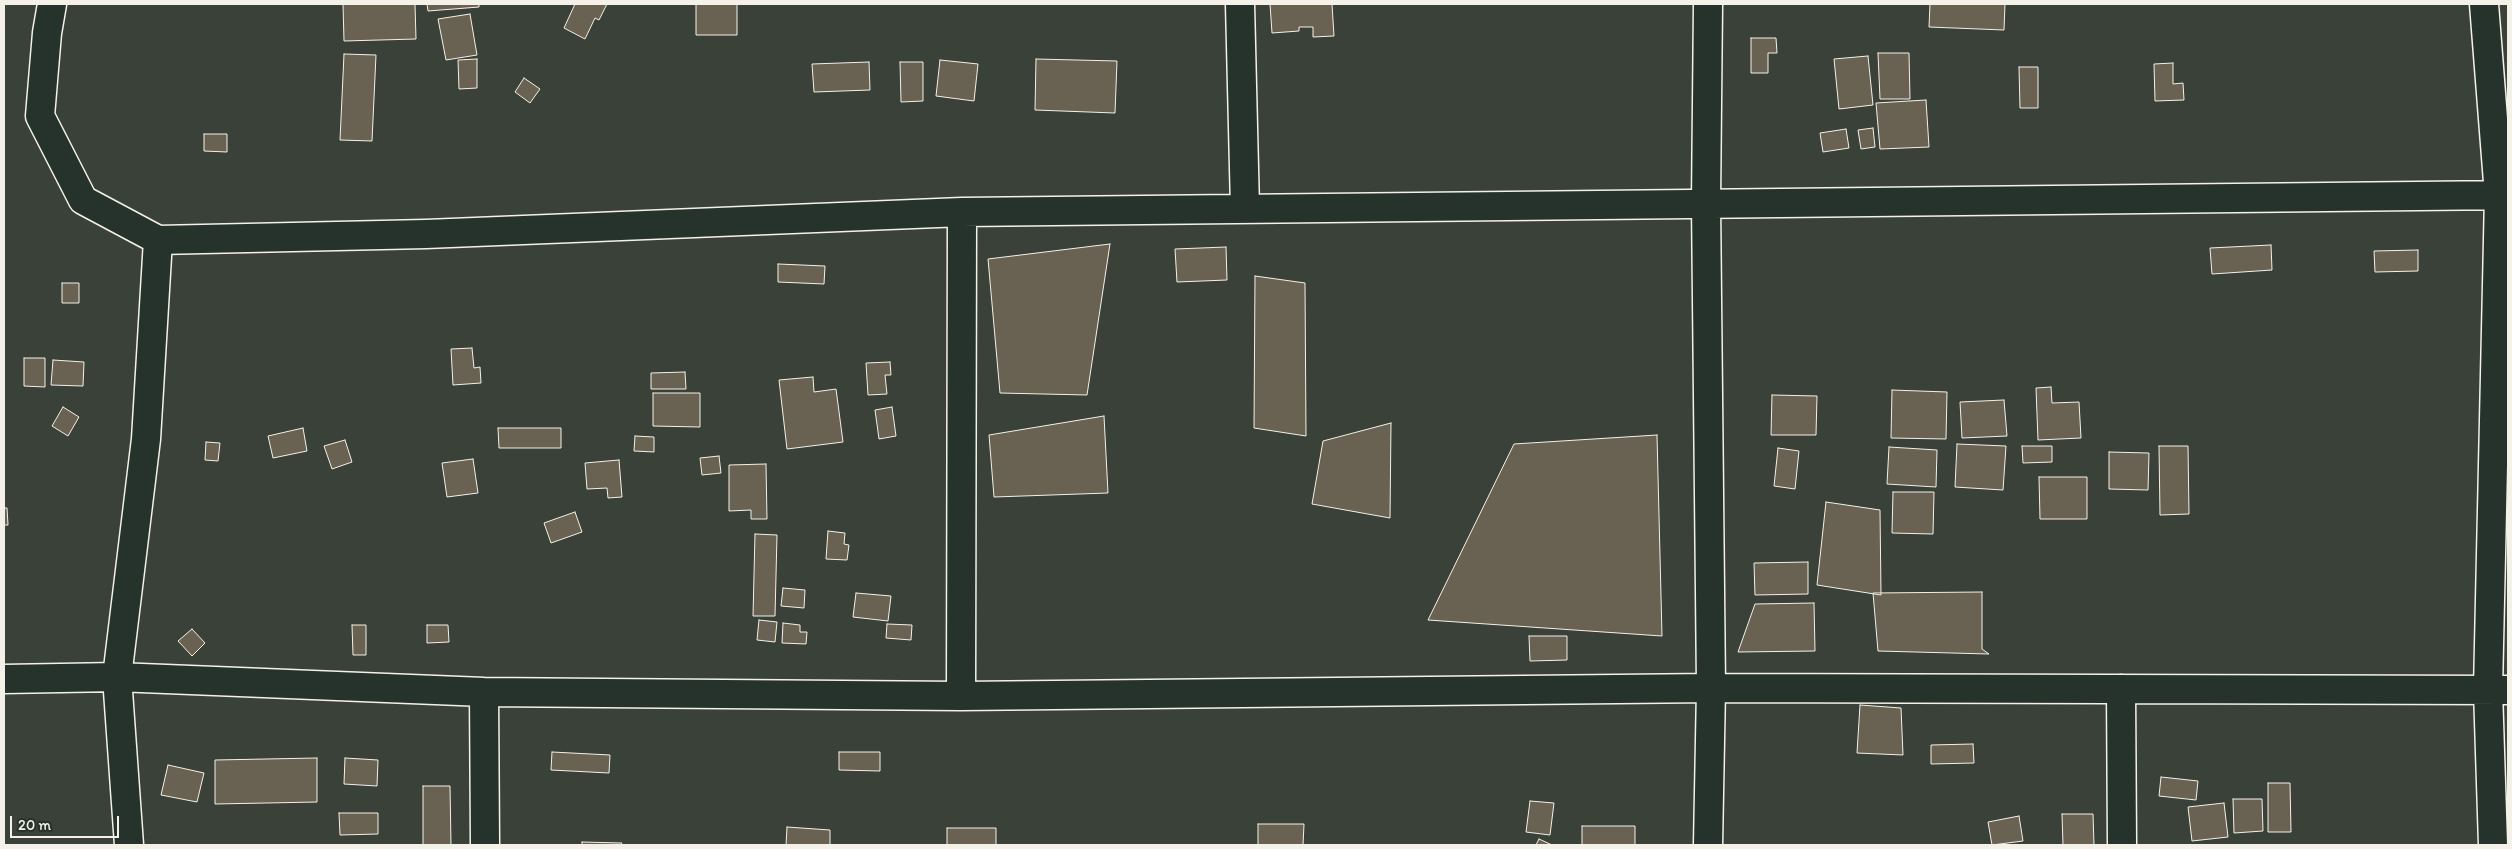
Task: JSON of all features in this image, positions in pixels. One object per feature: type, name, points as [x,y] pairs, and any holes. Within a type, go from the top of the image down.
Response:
[{"type":"street","points":[[52,4],[47,33],[40,116],[83,200],[158,240],[426,234],[962,212],[1706,202],[2504,195]]},
{"type":"street","points":[[1240,4],[1245,209]]},
{"type":"street","points":[[1708,4],[1706,202],[1711,688],[1708,845]]},
{"type":"street","points":[[2484,4],[2504,195],[2498,690],[2493,845]]},
{"type":"street","points":[[961,696],[962,212]]},
{"type":"street","points":[[130,845],[117,677],[146,439],[158,240]]},
{"type":"street","points":[[4,679],[117,677],[484,692],[961,696],[1711,688],[2498,690]]},
{"type":"street","points":[[2121,689],[2122,845]]},
{"type":"street","points":[[484,692],[485,845]]},
{"type":"building","points":[[343,4],[415,4],[416,39],[344,41]]},
{"type":"building","points":[[427,4],[479,4],[479,7],[428,11]]},
{"type":"building","points":[[575,4],[607,4],[599,20],[595,18],[585,39],[564,28]]},
{"type":"building","points":[[696,4],[737,4],[737,35],[696,35]]},
{"type":"building","points":[[1270,4],[1332,4],[1334,36],[1313,37],[1313,27],[1299,27],[1299,31],[1272,33]]},
{"type":"building","points":[[1930,4],[2005,4],[2004,30],[1929,27]]},
{"type":"building","points":[[470,14],[477,55],[446,60],[438,19]]},
{"type":"building","points":[[1751,38],[1776,38],[1777,53],[1768,53],[1768,73],[1751,73]]},
{"type":"building","points":[[1878,53],[1909,53],[1910,99],[1880,99]]},
{"type":"building","points":[[344,54],[376,55],[372,141],[340,140]]},
{"type":"building","points":[[1868,56],[1873,105],[1839,109],[1834,59]]},
{"type":"building","points":[[477,59],[477,88],[459,89],[458,60]]},
{"type":"building","points":[[1036,59],[1117,61],[1115,113],[1035,110]]},
{"type":"building","points":[[940,60],[978,64],[974,101],[936,96]]},
{"type":"building","points":[[869,62],[870,90],[814,92],[812,64]]},
{"type":"building","points":[[900,62],[923,62],[923,101],[901,102]]},
{"type":"building","points":[[2173,63],[2173,84],[2183,83],[2184,100],[2155,101],[2154,64]]},
{"type":"building","points":[[2019,67],[2038,67],[2038,108],[2020,108]]},
{"type":"building","points":[[524,78],[540,89],[530,103],[515,92]]},
{"type":"building","points":[[1926,100],[1929,147],[1880,149],[1876,103]]},
{"type":"building","points":[[1873,128],[1875,147],[1861,149],[1858,130]]},
{"type":"building","points":[[1846,129],[1849,148],[1823,152],[1820,133]]},
{"type":"building","points":[[204,134],[227,134],[227,152],[204,151]]},
{"type":"building","points":[[1110,244],[1087,395],[1000,393],[988,259]]},
{"type":"building","points":[[2271,245],[2272,270],[2212,274],[2210,248]]},
{"type":"building","points":[[1226,247],[1227,280],[1177,282],[1175,249]]},
{"type":"building","points":[[2418,250],[2418,271],[2375,272],[2374,251]]},
{"type":"building","points":[[778,264],[825,266],[824,284],[778,282]]},
{"type":"building","points":[[1255,276],[1305,283],[1306,436],[1254,428]]},
{"type":"building","points":[[62,283],[79,283],[79,303],[62,303]]},
{"type":"building","points":[[472,348],[474,368],[480,367],[481,383],[453,385],[451,349]]},
{"type":"building","points":[[24,358],[45,358],[45,387],[24,386]]},
{"type":"building","points":[[53,360],[84,362],[83,386],[51,385]]},
{"type":"building","points":[[890,362],[891,375],[885,375],[887,394],[868,395],[866,363]]},
{"type":"building","points":[[685,372],[686,389],[651,389],[651,373]]},
{"type":"building","points":[[813,377],[814,392],[836,389],[843,442],[787,449],[779,380]]},
{"type":"building","points":[[2051,387],[2052,403],[2079,402],[2081,438],[2038,440],[2036,388]]},
{"type":"building","points":[[1892,390],[1947,392],[1946,439],[1891,438]]},
{"type":"building","points":[[653,393],[700,393],[700,427],[653,426]]},
{"type":"building","points":[[1772,395],[1817,396],[1816,435],[1771,435]]},
{"type":"building","points":[[2004,400],[2007,436],[1962,438],[1960,402]]},
{"type":"building","points":[[63,407],[79,417],[68,436],[52,426]]},
{"type":"building","points":[[892,407],[896,436],[879,439],[875,410]]},
{"type":"building","points":[[1104,416],[1108,493],[994,497],[989,435]]},
{"type":"building","points":[[1391,423],[1390,518],[1312,504],[1323,441]]},
{"type":"building","points":[[303,428],[307,451],[273,458],[268,436]]},
{"type":"building","points":[[498,428],[561,428],[561,448],[499,448]]},
{"type":"building","points":[[1657,435],[1662,636],[1428,620],[1514,444]]},
{"type":"building","points":[[635,436],[654,437],[654,452],[634,451]]},
{"type":"building","points":[[345,440],[352,462],[332,469],[324,446]]},
{"type":"building","points":[[206,442],[220,443],[218,461],[205,460]]},
{"type":"building","points":[[1957,444],[2006,446],[2003,490],[1955,487]]},
{"type":"building","points":[[2022,446],[2052,446],[2052,462],[2023,463]]},
{"type":"building","points":[[2159,446],[2188,446],[2189,514],[2160,515]]},
{"type":"building","points":[[1889,447],[1937,450],[1936,487],[1887,484]]},
{"type":"building","points":[[1778,448],[1799,451],[1795,489],[1774,486]]},
{"type":"building","points":[[2109,452],[2149,453],[2148,490],[2109,489]]},
{"type":"building","points":[[719,456],[721,473],[702,475],[700,458]]},
{"type":"building","points":[[473,459],[478,493],[447,497],[442,463]]},
{"type":"building","points":[[619,460],[622,497],[608,498],[607,488],[587,489],[585,463]]},
{"type":"building","points":[[766,464],[767,519],[751,519],[751,510],[729,511],[729,465]]},
{"type":"building","points":[[2039,477],[2087,477],[2087,519],[2040,519]]},
{"type":"building","points":[[1893,492],[1934,492],[1933,534],[1892,533]]},
{"type":"building","points":[[1826,502],[1880,510],[1881,595],[1817,585]]},
{"type":"building","points":[[4,508],[7,508],[8,525],[4,525]]},
{"type":"building","points":[[575,512],[582,532],[551,543],[544,523]]},
{"type":"building","points":[[828,531],[845,533],[844,544],[849,545],[847,560],[826,559]]},
{"type":"building","points":[[755,534],[777,535],[775,616],[753,616]]},
{"type":"building","points":[[1808,562],[1808,594],[1755,595],[1754,563]]},
{"type":"building","points":[[783,588],[805,590],[804,608],[781,606]]},
{"type":"building","points":[[1982,592],[1982,649],[1989,654],[1878,651],[1873,593]]},
{"type":"building","points":[[856,593],[891,596],[888,621],[853,617]]},
{"type":"building","points":[[1814,603],[1815,651],[1738,652],[1755,604]]},
{"type":"building","points":[[759,620],[777,622],[775,642],[757,640]]},
{"type":"building","points":[[783,623],[800,625],[800,632],[807,632],[806,644],[782,643]]},
{"type":"building","points":[[887,624],[912,625],[911,640],[886,638]]},
{"type":"building","points":[[352,625],[366,625],[366,655],[353,655]]},
{"type":"building","points":[[427,625],[448,625],[449,642],[427,643]]},
{"type":"building","points":[[192,629],[205,643],[192,656],[178,641]]},
{"type":"building","points":[[1529,636],[1567,636],[1567,660],[1530,661]]},
{"type":"building","points":[[1860,705],[1901,708],[1903,755],[1857,753]]},
{"type":"building","points":[[1973,744],[1974,763],[1931,764],[1931,745]]},
{"type":"building","points":[[552,752],[610,755],[609,773],[551,770]]},
{"type":"building","points":[[839,752],[880,752],[880,771],[839,770]]},
{"type":"building","points":[[317,758],[317,802],[215,804],[215,760]]},
{"type":"building","points":[[345,758],[378,760],[377,786],[344,784]]},
{"type":"building","points":[[168,765],[204,773],[197,802],[161,795]]},
{"type":"building","points":[[2161,777],[2198,781],[2196,800],[2159,796]]},
{"type":"building","points":[[2268,783],[2290,783],[2291,832],[2268,832]]},
{"type":"building","points":[[423,786],[450,786],[451,845],[423,845]]},
{"type":"building","points":[[2233,799],[2262,799],[2263,831],[2234,833]]},
{"type":"building","points":[[1530,801],[1554,803],[1550,835],[1526,832]]},
{"type":"building","points":[[2224,803],[2228,837],[2192,841],[2188,807]]},
{"type":"building","points":[[339,813],[378,813],[378,834],[340,835]]},
{"type":"building","points":[[2062,814],[2093,814],[2094,845],[2063,845]]},
{"type":"building","points":[[2019,816],[2023,841],[1992,845],[1988,822]]},
{"type":"building","points":[[1258,824],[1304,824],[1303,845],[1258,845]]},
{"type":"building","points":[[1582,826],[1635,826],[1635,845],[1582,845]]},
{"type":"building","points":[[787,827],[830,830],[830,845],[786,845]]},
{"type":"building","points":[[947,828],[996,828],[996,845],[947,845]]},
{"type":"building","points":[[1539,839],[1552,845],[1536,845]]},
{"type":"building","points":[[582,842],[622,843],[621,845],[582,845]]}]
